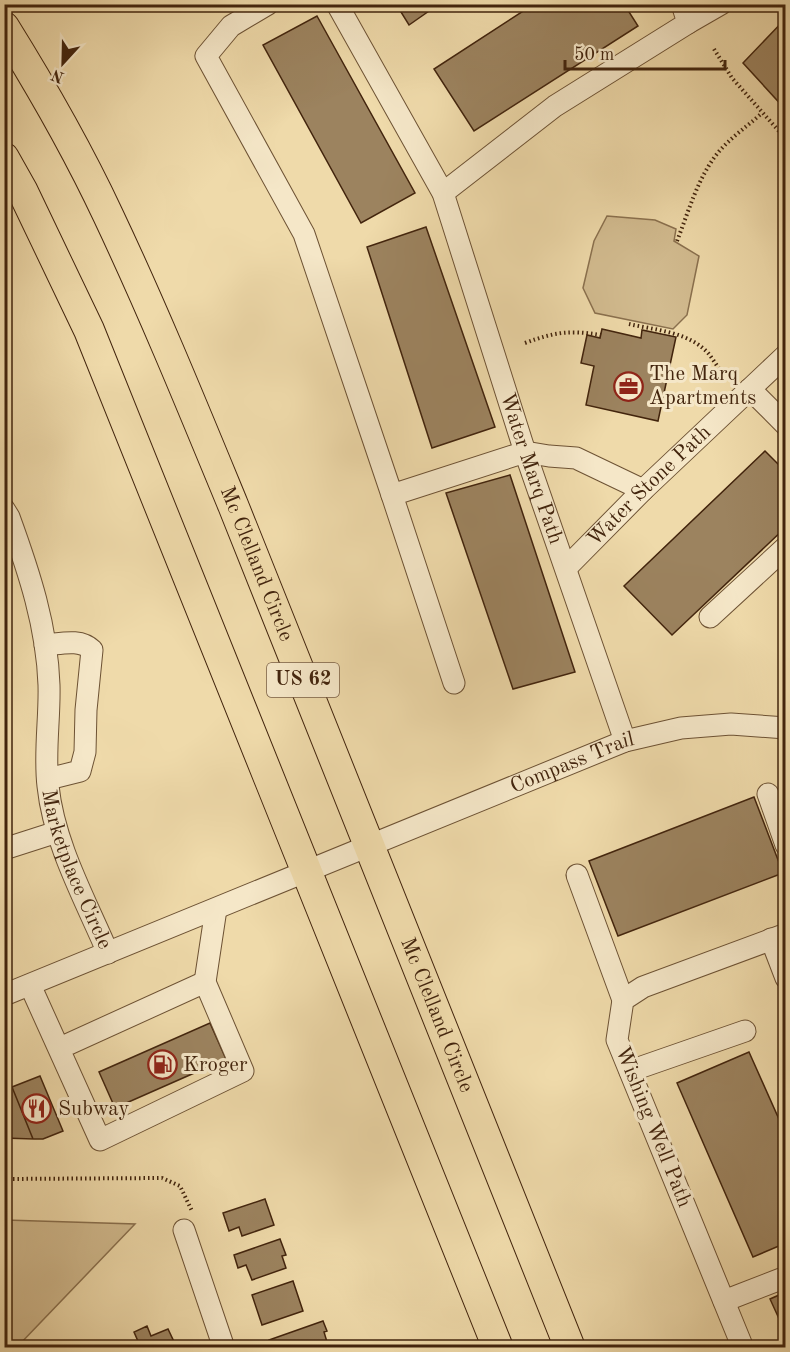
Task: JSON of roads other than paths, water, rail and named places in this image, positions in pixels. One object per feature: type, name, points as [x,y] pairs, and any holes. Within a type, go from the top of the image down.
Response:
[{"type":"highway","name":"Mc Clelland Circle","points":[[4,27],[57,117],[108,214],[131,264],[233,505],[570,1347]]},
{"type":"highway","name":"US 62","points":[[4,158],[22,190],[89,330],[498,1347]]},
{"type":"street","points":[[268,4],[231,26],[206,57],[304,234],[454,683]]},
{"type":"street","name":"Water Marq Path","points":[[337,4],[443,193],[525,452],[625,741]]},
{"type":"street","points":[[443,193],[555,106],[685,14],[721,4]]},
{"type":"street","name":"Water Stone Path","points":[[566,568],[643,490],[786,355]]},
{"type":"street","points":[[750,389],[786,425]]},
{"type":"street","points":[[392,495],[525,452],[576,458],[643,490]]},
{"type":"street","name":"Marketplace Circle","points":[[4,509],[31,578],[44,627],[49,684],[48,779],[57,832],[108,953],[368,846]]},
{"type":"street","points":[[710,617],[786,547]]},
{"type":"street","points":[[45,645],[73,642],[87,645],[92,650],[86,710],[85,752],[80,771],[48,779]]},
{"type":"street","name":"Compass Trail","points":[[368,846],[625,741],[681,728],[730,724],[786,728]]},
{"type":"street","points":[[768,794],[786,845]]},
{"type":"street","points":[[4,849],[57,832]]},
{"type":"street","points":[[577,875],[623,1000],[643,987],[778,937],[786,978]]},
{"type":"street","points":[[30,985],[100,1140],[243,1071],[205,982],[216,909]]},
{"type":"street","points":[[4,995],[108,953]]},
{"type":"street","points":[[60,1048],[205,982]]},
{"type":"street","name":"Wishing Well Path","points":[[623,1000],[617,1040],[743,1347]]},
{"type":"street","points":[[630,1071],[745,1031]]},
{"type":"street","points":[[188,1222],[224,1347]]},
{"type":"street","points":[[724,1301],[786,1277]]},
{"type":"place","name":"The Marq Apartments","points":[[628,386]]},
{"type":"place","name":"Kroger","points":[[162,1065]]},
{"type":"place","name":"Subway","points":[[37,1109]]}]
